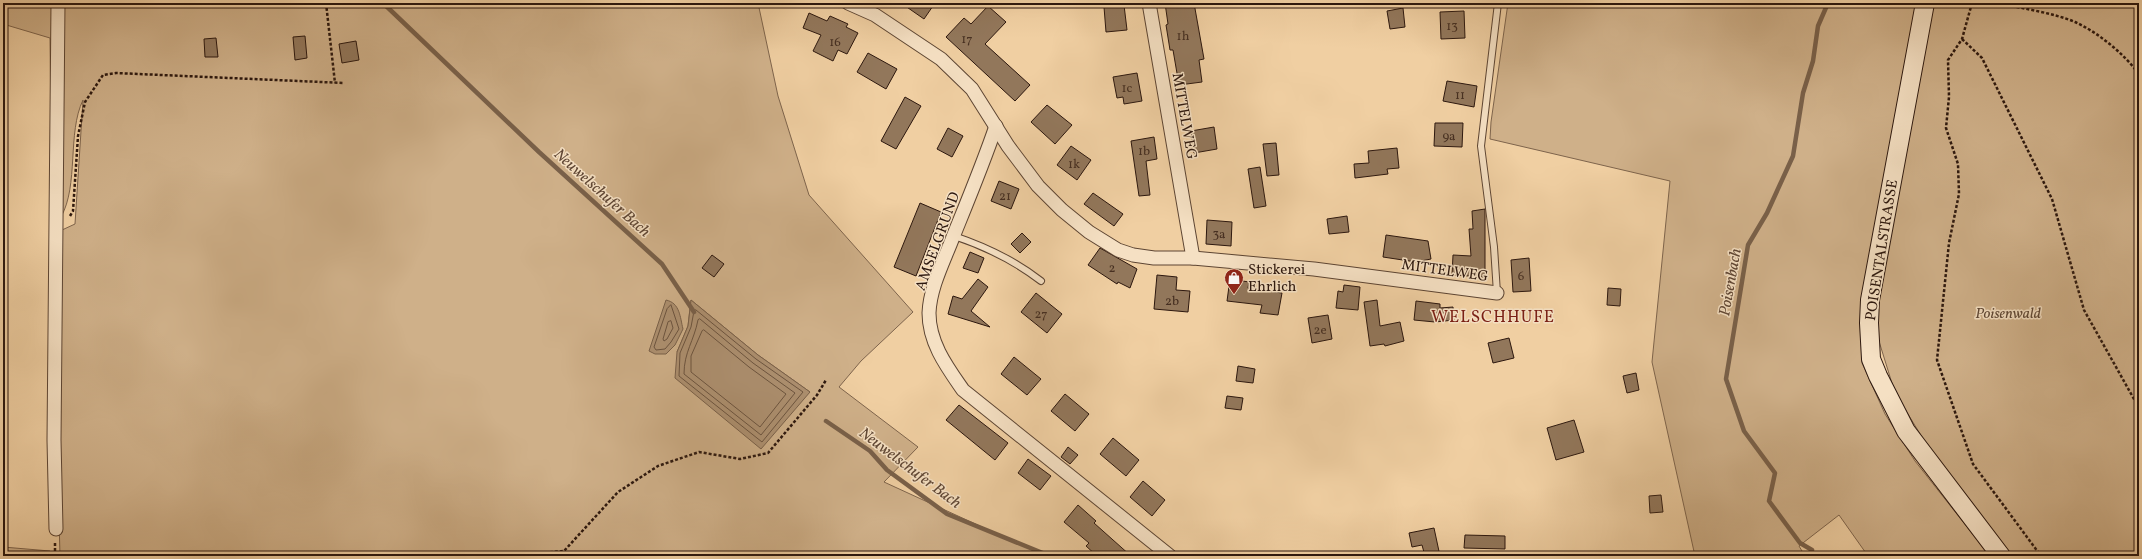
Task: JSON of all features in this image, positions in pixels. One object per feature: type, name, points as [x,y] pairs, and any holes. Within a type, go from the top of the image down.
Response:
[{"type":"main road","name":"POISENTALSTRASSE","points":[[1925,3],[1870,300],[1869,323],[1871,360],[1906,431],[2001,556]]},
{"type":"street","points":[[56,529],[54,440],[57,227],[55,166],[58,3]]},
{"type":"street","points":[[848,3],[875,15],[941,59],[972,89],[996,126]]},
{"type":"street","name":"MITTELWEG","points":[[1149,3],[1193,258]]},
{"type":"street","name":"AMSELGRUND","points":[[996,126],[933,288],[929,313],[933,338],[943,361],[964,390],[1170,556]]},
{"type":"street","name":"MITTELWEG","points":[[996,126],[1022,167],[1038,186],[1062,210],[1089,232],[1118,250],[1133,255],[1193,258],[1314,269],[1497,293]]},
{"type":"lane","name":"MITTELWEG","points":[[1497,293],[1494,247],[1481,146],[1498,3]]},
{"type":"lane","points":[[954,236],[1000,254],[1019,264],[1041,281]]},
{"type":"path","points":[[326,3],[335,83]]},
{"type":"path","points":[[1972,3],[1962,39],[1948,60],[1949,97],[1946,128],[1958,164],[1959,194],[1949,243],[1937,360],[1972,464],[2041,556]]},
{"type":"path","points":[[1997,3],[2075,22],[2110,44],[2130,62],[2139,74]]},
{"type":"path","points":[[1962,39],[1982,58],[2052,199],[2084,310],[2139,408]]},
{"type":"path","points":[[57,227],[66,223],[73,211],[78,136],[85,102],[103,75],[116,73],[344,83]]},
{"type":"path","points":[[510,556],[564,551],[618,492],[658,466],[699,452],[740,459],[768,453],[817,395],[826,380]]},
{"type":"green space","points":[[10,3],[758,3],[778,96],[809,195],[913,312],[861,361],[839,387],[918,447],[884,482],[1045,556],[60,556],[58,482],[62,230],[75,224],[83,100],[78,113],[75,128],[70,190],[61,217],[52,216],[50,38],[3,24],[3,16]],"holes":[[[691,300],[758,355],[810,392],[677,352],[688,326]]]},
{"type":"green space","points":[[1508,3],[1918,3],[1862,305],[1862,363],[1885,414],[1915,461],[1990,556],[1868,556],[1839,515],[1799,546],[1805,556],[1695,556],[1652,362],[1670,181],[1490,139],[1491,122]]},
{"type":"green space","name":"Poisenwald","points":[[1931,3],[2139,3],[2139,556],[2011,556],[1930,450],[1895,393],[1878,338],[1878,297]]},
{"type":"green space","points":[[3,547],[50,551],[50,556],[3,556]]},
{"type":"water","points":[[666,300],[677,307],[683,329],[675,345],[666,354],[655,354],[649,351]]},
{"type":"water","points":[[691,300],[758,355],[810,392],[761,449],[675,378],[677,352],[688,326]]},
{"type":"building","points":[[901,3],[935,3],[924,19]]},
{"type":"building","points":[[1165,3],[1194,3],[1204,59],[1199,60],[1202,82],[1179,85],[1173,50],[1170,50],[1166,25],[1168,24]]},
{"type":"building","points":[[1124,5],[1127,30],[1106,32],[1104,7]]},
{"type":"building","points":[[988,6],[1006,22],[985,44],[1030,85],[1015,101],[946,37],[964,18],[971,24]]},
{"type":"building","points":[[1403,8],[1405,27],[1390,29],[1387,11]]},
{"type":"building","points":[[1464,11],[1465,38],[1441,39],[1440,12]]},
{"type":"building","points":[[809,13],[827,21],[830,16],[848,24],[846,27],[858,33],[847,54],[838,50],[833,61],[813,51],[821,35],[803,28]]},
{"type":"building","points":[[305,36],[307,58],[295,60],[293,37]]},
{"type":"building","points":[[216,38],[218,57],[205,57],[204,39]]},
{"type":"building","points":[[356,41],[359,60],[342,63],[339,44]]},
{"type":"building","points":[[868,53],[897,69],[886,89],[857,72]]},
{"type":"building","points":[[1137,73],[1142,101],[1124,104],[1123,97],[1117,98],[1113,77]]},
{"type":"building","points":[[1447,81],[1477,86],[1474,107],[1443,101]]},
{"type":"building","points":[[905,97],[921,106],[896,149],[881,141]]},
{"type":"building","points":[[1047,105],[1072,125],[1055,144],[1031,122]]},
{"type":"building","points":[[1435,123],[1463,123],[1462,147],[1434,146]]},
{"type":"building","points":[[1214,127],[1217,149],[1194,153],[1191,131]]},
{"type":"building","points":[[948,128],[963,136],[952,157],[937,149]]},
{"type":"building","points":[[1154,137],[1157,159],[1146,161],[1150,195],[1139,196],[1131,141]]},
{"type":"building","points":[[1276,143],[1279,175],[1267,176],[1263,144]]},
{"type":"building","points":[[1071,146],[1091,160],[1077,180],[1057,165]]},
{"type":"building","points":[[1397,148],[1399,168],[1387,169],[1388,174],[1355,178],[1354,164],[1369,163],[1368,151]]},
{"type":"building","points":[[1260,167],[1266,206],[1254,208],[1248,169]]},
{"type":"building","points":[[999,181],[1019,189],[1011,209],[991,201]]},
{"type":"building","points":[[1093,193],[1123,214],[1114,226],[1084,204]]},
{"type":"building","points":[[920,203],[941,212],[916,276],[894,267]]},
{"type":"building","points":[[1485,209],[1485,277],[1452,275],[1453,255],[1471,256],[1469,229],[1473,229],[1472,211]]},
{"type":"building","points":[[1347,216],[1349,232],[1329,234],[1327,219]]},
{"type":"building","points":[[1207,220],[1232,222],[1231,246],[1206,244]]},
{"type":"building","points":[[1022,233],[1031,242],[1020,253],[1011,244]]},
{"type":"building","points":[[1386,235],[1428,241],[1431,259],[1416,262],[1383,257]]},
{"type":"building","points":[[1100,248],[1137,269],[1130,288],[1118,282],[1117,284],[1088,265]]},
{"type":"building","points":[[970,252],[984,258],[978,273],[963,268]]},
{"type":"building","points":[[712,255],[724,264],[714,277],[702,268]]},
{"type":"building","points":[[1529,258],[1531,291],[1513,292],[1511,260]]},
{"type":"building","points":[[1157,275],[1177,277],[1176,290],[1190,291],[1188,312],[1154,309]]},
{"type":"building","points":[[978,279],[988,287],[971,311],[990,327],[948,314],[953,296],[962,299]]},
{"type":"building","points":[[1230,279],[1249,282],[1248,288],[1282,293],[1278,315],[1260,313],[1262,305],[1227,301]]},
{"type":"building","points":[[1344,285],[1360,287],[1358,310],[1336,308],[1338,291],[1343,292]]},
{"type":"building","points":[[1608,288],[1621,289],[1620,306],[1607,305]]},
{"type":"building","points":[[1036,293],[1062,314],[1047,333],[1021,312]]},
{"type":"building","points":[[1377,300],[1380,326],[1400,322],[1404,341],[1385,346],[1384,344],[1370,346],[1364,302]]},
{"type":"building","points":[[1416,301],[1440,304],[1440,308],[1453,307],[1454,320],[1435,322],[1414,320]]},
{"type":"building","points":[[1328,315],[1332,339],[1312,343],[1308,318]]},
{"type":"building","points":[[1509,338],[1514,358],[1493,363],[1488,343]]},
{"type":"building","points":[[1014,357],[1041,379],[1027,395],[1001,374]]},
{"type":"building","points":[[1238,366],[1255,369],[1253,383],[1236,381]]},
{"type":"building","points":[[1636,373],[1639,390],[1627,393],[1623,376]]},
{"type":"building","points":[[1065,394],[1089,414],[1075,431],[1051,411]]},
{"type":"building","points":[[1227,396],[1243,398],[1241,410],[1225,408]]},
{"type":"building","points":[[959,405],[1008,443],[995,460],[946,420]]},
{"type":"building","points":[[1574,420],[1584,452],[1556,460],[1547,428]]},
{"type":"building","points":[[1113,438],[1139,460],[1126,476],[1100,454]]},
{"type":"building","points":[[1068,447],[1078,455],[1070,464],[1061,457]]},
{"type":"building","points":[[1028,459],[1051,476],[1040,490],[1018,473]]},
{"type":"building","points":[[1143,481],[1165,500],[1152,516],[1130,497]]},
{"type":"building","points":[[1661,495],[1663,512],[1650,513],[1649,496]]},
{"type":"building","points":[[1078,505],[1096,521],[1094,523],[1131,556],[1097,556],[1086,546],[1089,543],[1064,522]]},
{"type":"building","points":[[1434,528],[1440,556],[1425,556],[1422,545],[1412,547],[1409,533]]},
{"type":"building","points":[[1465,535],[1505,536],[1505,549],[1464,548]]},
{"type":"waterway","name":"Neuwelschufer Bach","points":[[383,3],[539,152],[662,264],[694,312]]},
{"type":"waterway","name":"Poisenbach","points":[[1812,550],[1800,543],[1769,501],[1775,473],[1744,431],[1726,379],[1748,245],[1767,213],[1793,156],[1803,93],[1813,61],[1818,26],[1828,3]]},
{"type":"waterway","name":"Neuwelschufer Bach","points":[[826,421],[870,451],[887,470],[947,514],[1050,556]]},
{"type":"place","name":"Stickerei Ehrlich","points":[[1234,295]]},
{"type":"district","name":"WELSCHHUFE","points":[[1493,316]]}]
